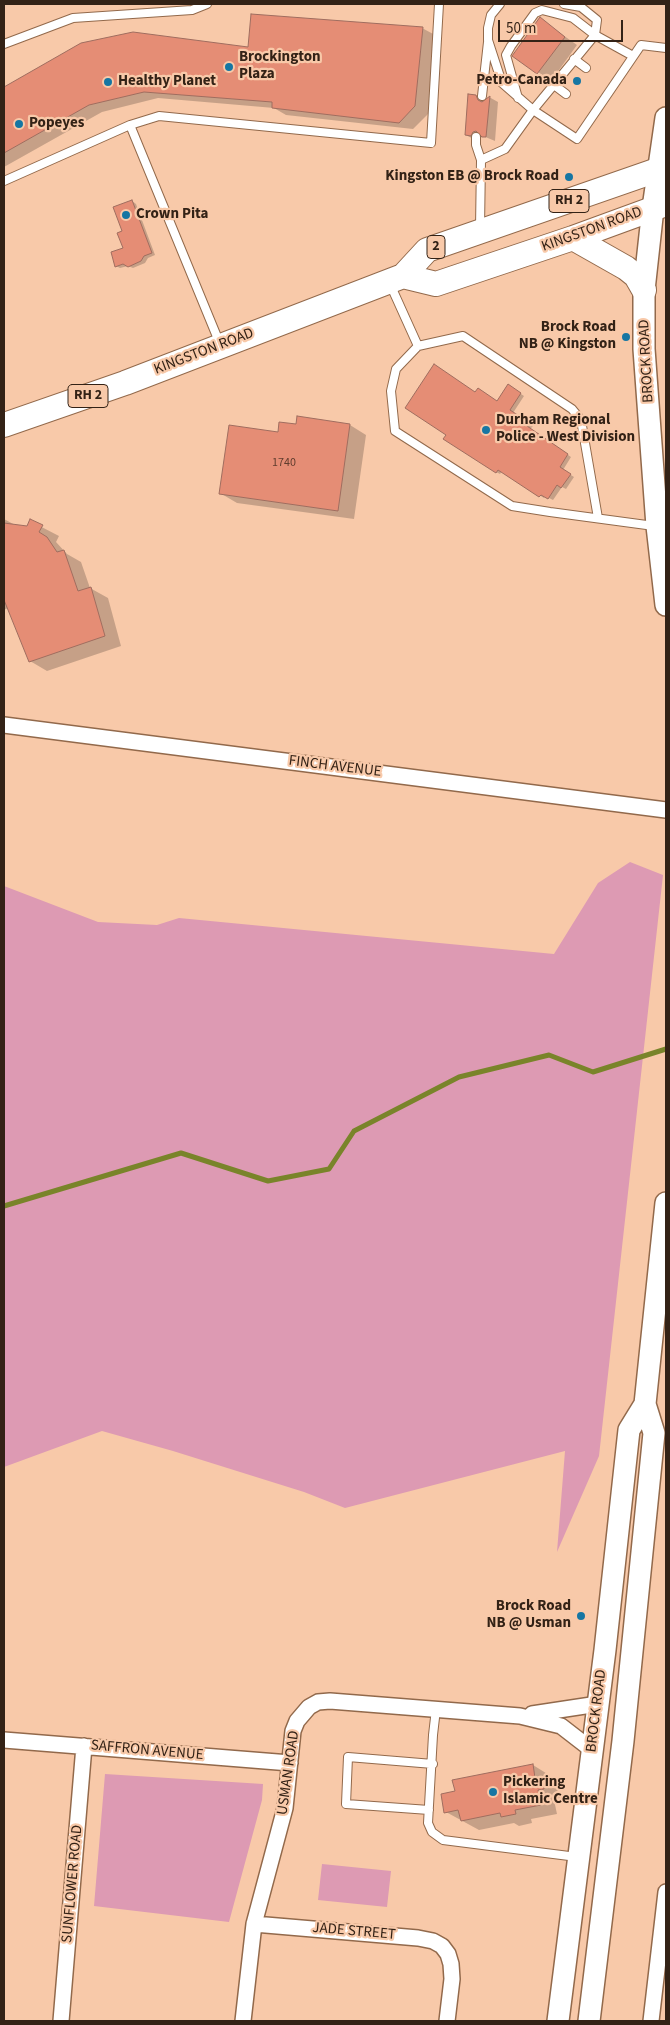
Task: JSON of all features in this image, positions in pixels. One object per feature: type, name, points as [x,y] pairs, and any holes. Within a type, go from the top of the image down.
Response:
[{"type":"main road","name":"BROCK ROAD","points":[[666,118],[659,206],[644,290],[644,349],[657,526],[666,605]]},
{"type":"main road","name":"KINGSTON ROAD","points":[[4,425],[125,383],[396,279],[427,250],[662,168]]},
{"type":"main road","name":"KINGSTON ROAD","points":[[396,279],[436,284],[659,206]]},
{"type":"main road","points":[[572,238],[626,268],[636,276],[644,290]]},
{"type":"main road","name":"BROCK ROAD","points":[[589,2021],[623,1741],[654,1433],[645,1404],[666,1203]]},
{"type":"main road","name":"BROCK ROAD","points":[[558,2021],[598,1704],[629,1430],[645,1404]]},
{"type":"main road","points":[[598,1704],[609,1717],[623,1741]]},
{"type":"street","name":"FINCH AVENUE","points":[[4,725],[666,810]]},
{"type":"street","name":"USMAN ROAD","points":[[243,2021],[254,1924],[285,1808],[293,1731],[297,1721],[309,1707],[318,1702],[330,1701],[520,1716],[561,1726],[592,1750]]},
{"type":"street","name":"USMAN ROAD","points":[[520,1716],[598,1704]]},
{"type":"street","name":"SAFFRON AVENUE","points":[[4,1740],[290,1763]]},
{"type":"street","name":"SUNFLOWER ROAD","points":[[61,2021],[84,1746]]},
{"type":"street","points":[[650,2021],[666,1892]]},
{"type":"street","name":"JADE STREET","points":[[254,1924],[434,1941],[442,1946],[452,1964],[447,2021]]},
{"type":"lane","points":[[4,44],[73,18],[192,10],[207,4]]},
{"type":"lane","points":[[4,181],[130,124],[159,116],[431,142],[440,4]]},
{"type":"lane","points":[[482,96],[492,15],[500,4]]},
{"type":"lane","points":[[481,160],[505,149],[533,110],[595,35],[597,20],[581,7],[564,4]]},
{"type":"lane","points":[[518,98],[506,55],[535,13],[542,10],[572,18],[595,35],[633,56]]},
{"type":"lane","points":[[488,40],[502,83],[533,110],[577,139],[592,111],[641,45],[666,48]]},
{"type":"lane","points":[[574,59],[586,68]]},
{"type":"lane","points":[[554,85],[566,94]]},
{"type":"lane","points":[[130,124],[221,346]]},
{"type":"lane","points":[[476,137],[476,145],[481,160],[480,232]]},
{"type":"lane","points":[[396,279],[418,346]]},
{"type":"lane","points":[[598,518],[580,420],[572,410],[463,336],[418,346],[396,369],[391,391],[395,431],[512,506],[598,518],[657,526]]},
{"type":"lane","points":[[436,1709],[428,1823],[432,1832],[443,1840],[579,1857]]},
{"type":"lane","points":[[429,1810],[346,1804],[348,1756],[433,1764]]},
{"type":"shaded area","points":[[630,862],[663,875],[599,1456],[557,1552],[565,1451],[345,1508],[304,1492],[102,1431],[4,1467],[4,886],[98,922],[157,925],[179,918],[554,954],[598,883]]},
{"type":"shaded area","points":[[105,1774],[263,1784],[262,1800],[229,1922],[94,1906]]},
{"type":"shaded area","points":[[322,1864],[391,1871],[387,1907],[318,1900]]},
{"type":"building","name":"Brockington Plaza","points":[[251,14],[423,27],[415,106],[399,123],[272,108],[272,102],[144,92],[89,105],[4,153],[4,87],[81,43],[133,32],[248,47]]},
{"type":"building","points":[[540,17],[565,37],[537,74],[512,56]]},
{"type":"building","points":[[468,94],[476,95],[478,100],[482,102],[490,96],[486,137],[482,137],[476,131],[471,136],[465,135]]},
{"type":"building","points":[[132,200],[152,253],[128,267],[123,264],[115,267],[111,252],[123,248],[117,233],[122,231],[113,207]]},
{"type":"building","name":"Durham Regional Police - West Division","points":[[434,364],[475,392],[478,388],[497,401],[508,384],[521,393],[510,410],[530,423],[527,426],[568,454],[560,467],[571,474],[561,488],[557,485],[548,499],[541,495],[539,497],[498,470],[496,473],[443,439],[446,435],[405,408]]},
{"type":"building","points":[[297,416],[350,424],[338,511],[219,494],[229,425],[278,432],[279,422],[296,424]]},
{"type":"building","points":[[30,519],[43,525],[39,532],[47,537],[57,552],[64,550],[78,591],[91,587],[105,636],[29,662],[4,600],[4,523],[27,526]]},
{"type":"building","name":"Pickering Islamic Centre","points":[[533,1764],[535,1778],[541,1777],[544,1789],[538,1790],[541,1805],[515,1810],[516,1814],[501,1817],[500,1813],[461,1821],[458,1810],[444,1813],[441,1794],[455,1791],[452,1780]]},
{"type":"waterway","points":[[4,1206],[181,1153],[268,1181],[329,1169],[354,1131],[459,1077],[549,1055],[593,1072],[666,1049]]},
{"type":"place","name":"Brockington Plaza","points":[[229,67]]},
{"type":"place","name":"Petro-Canada","points":[[577,81]]},
{"type":"place","name":"Healthy Planet","points":[[108,82]]},
{"type":"place","name":"Popeyes","points":[[19,124]]},
{"type":"place","name":"Kingston EB @ Brock Road","points":[[569,177]]},
{"type":"place","name":"Crown Pita","points":[[126,215]]},
{"type":"place","name":"Brock Road NB @ Kingston","points":[[626,337]]},
{"type":"place","name":"Durham Regional Police - West Division","points":[[486,430]]},
{"type":"place","name":"Brock Road NB @ Usman","points":[[581,1616]]},
{"type":"place","name":"Pickering Islamic Centre","points":[[493,1792]]}]
